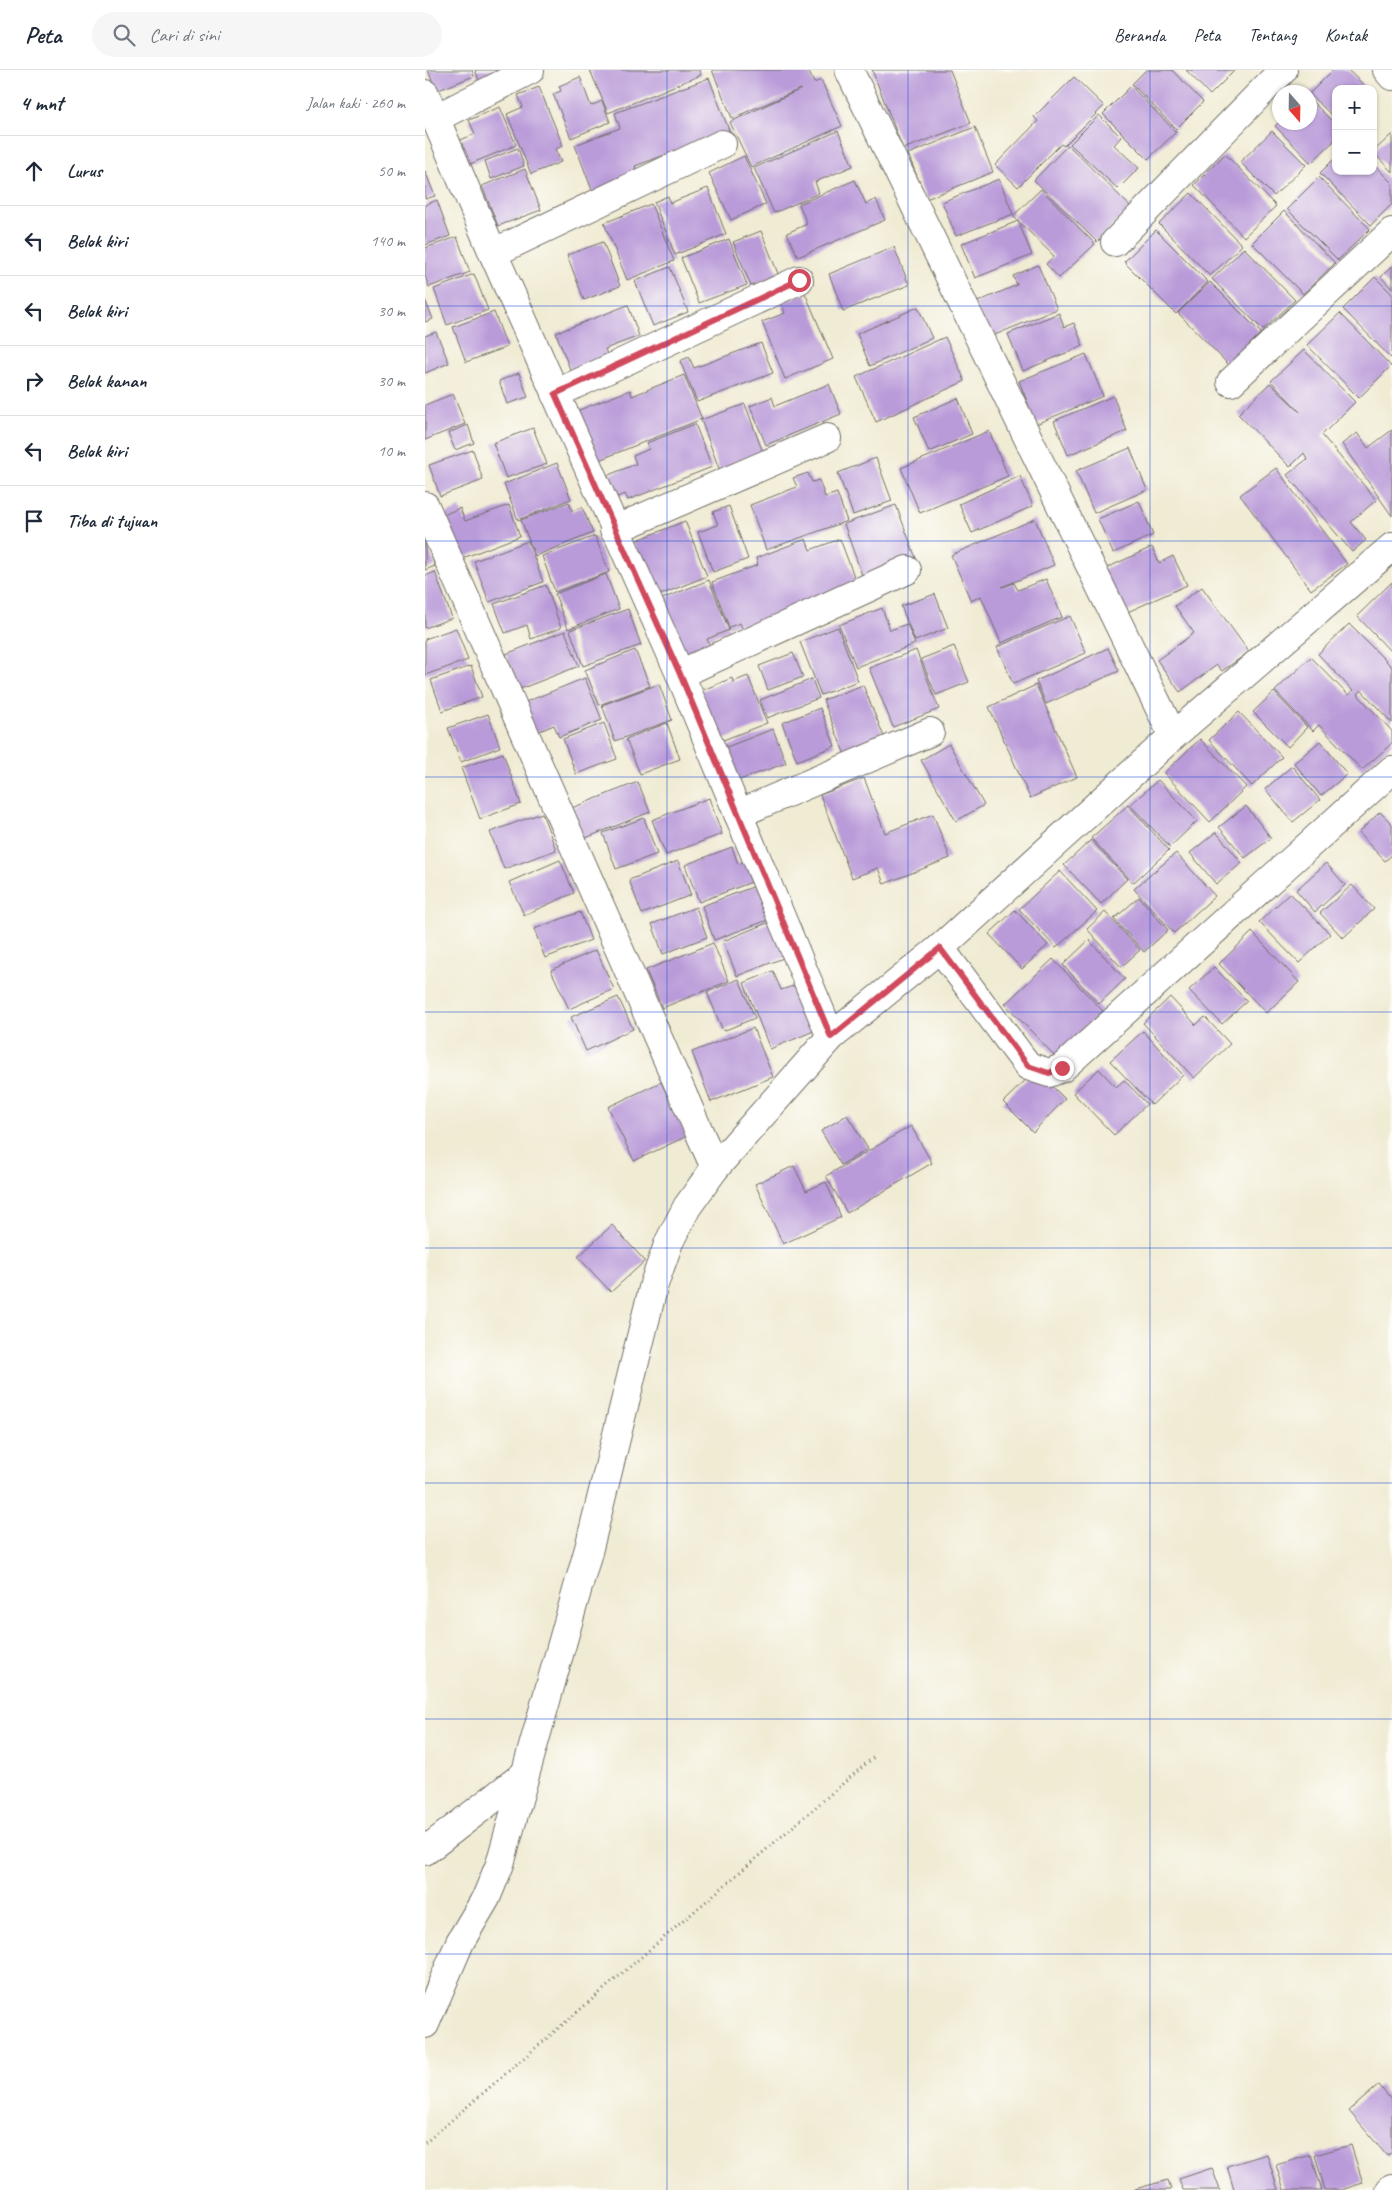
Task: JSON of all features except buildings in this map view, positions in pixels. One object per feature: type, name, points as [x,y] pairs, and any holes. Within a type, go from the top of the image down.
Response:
[{"type":"street","points":[[530,70],[430,106],[555,394],[680,674],[831,1037]]},
{"type":"street","points":[[849,70],[1173,736]]},
{"type":"street","points":[[1115,242],[1283,70]]},
{"type":"street","points":[[1387,70],[1392,76]]},
{"type":"street","points":[[493,253],[723,144]]},
{"type":"street","points":[[1231,382],[1392,232]]},
{"type":"street","points":[[555,394],[799,280]]},
{"type":"street","points":[[615,530],[827,438]]},
{"type":"street","points":[[425,506],[715,1168]]},
{"type":"street","points":[[425,2024],[460,1942],[486,1898],[500,1864],[589,1548],[655,1284],[669,1242],[687,1207],[715,1168],[831,1037],[940,948],[1173,736],[1392,548]]},
{"type":"street","points":[[680,674],[907,570]]},
{"type":"street","points":[[738,814],[930,732]]},
{"type":"street","points":[[940,948],[1028,1066],[1049,1073],[1062,1068],[1392,770]]},
{"type":"street","points":[[425,1851],[525,1774]]},
{"type":"path","points":[[425,2143],[875,1756]]},
{"type":"route","points":[[799,280],[555,394],[680,674],[831,1037],[940,948],[1028,1066],[1049,1073],[1062,1068]]}]
